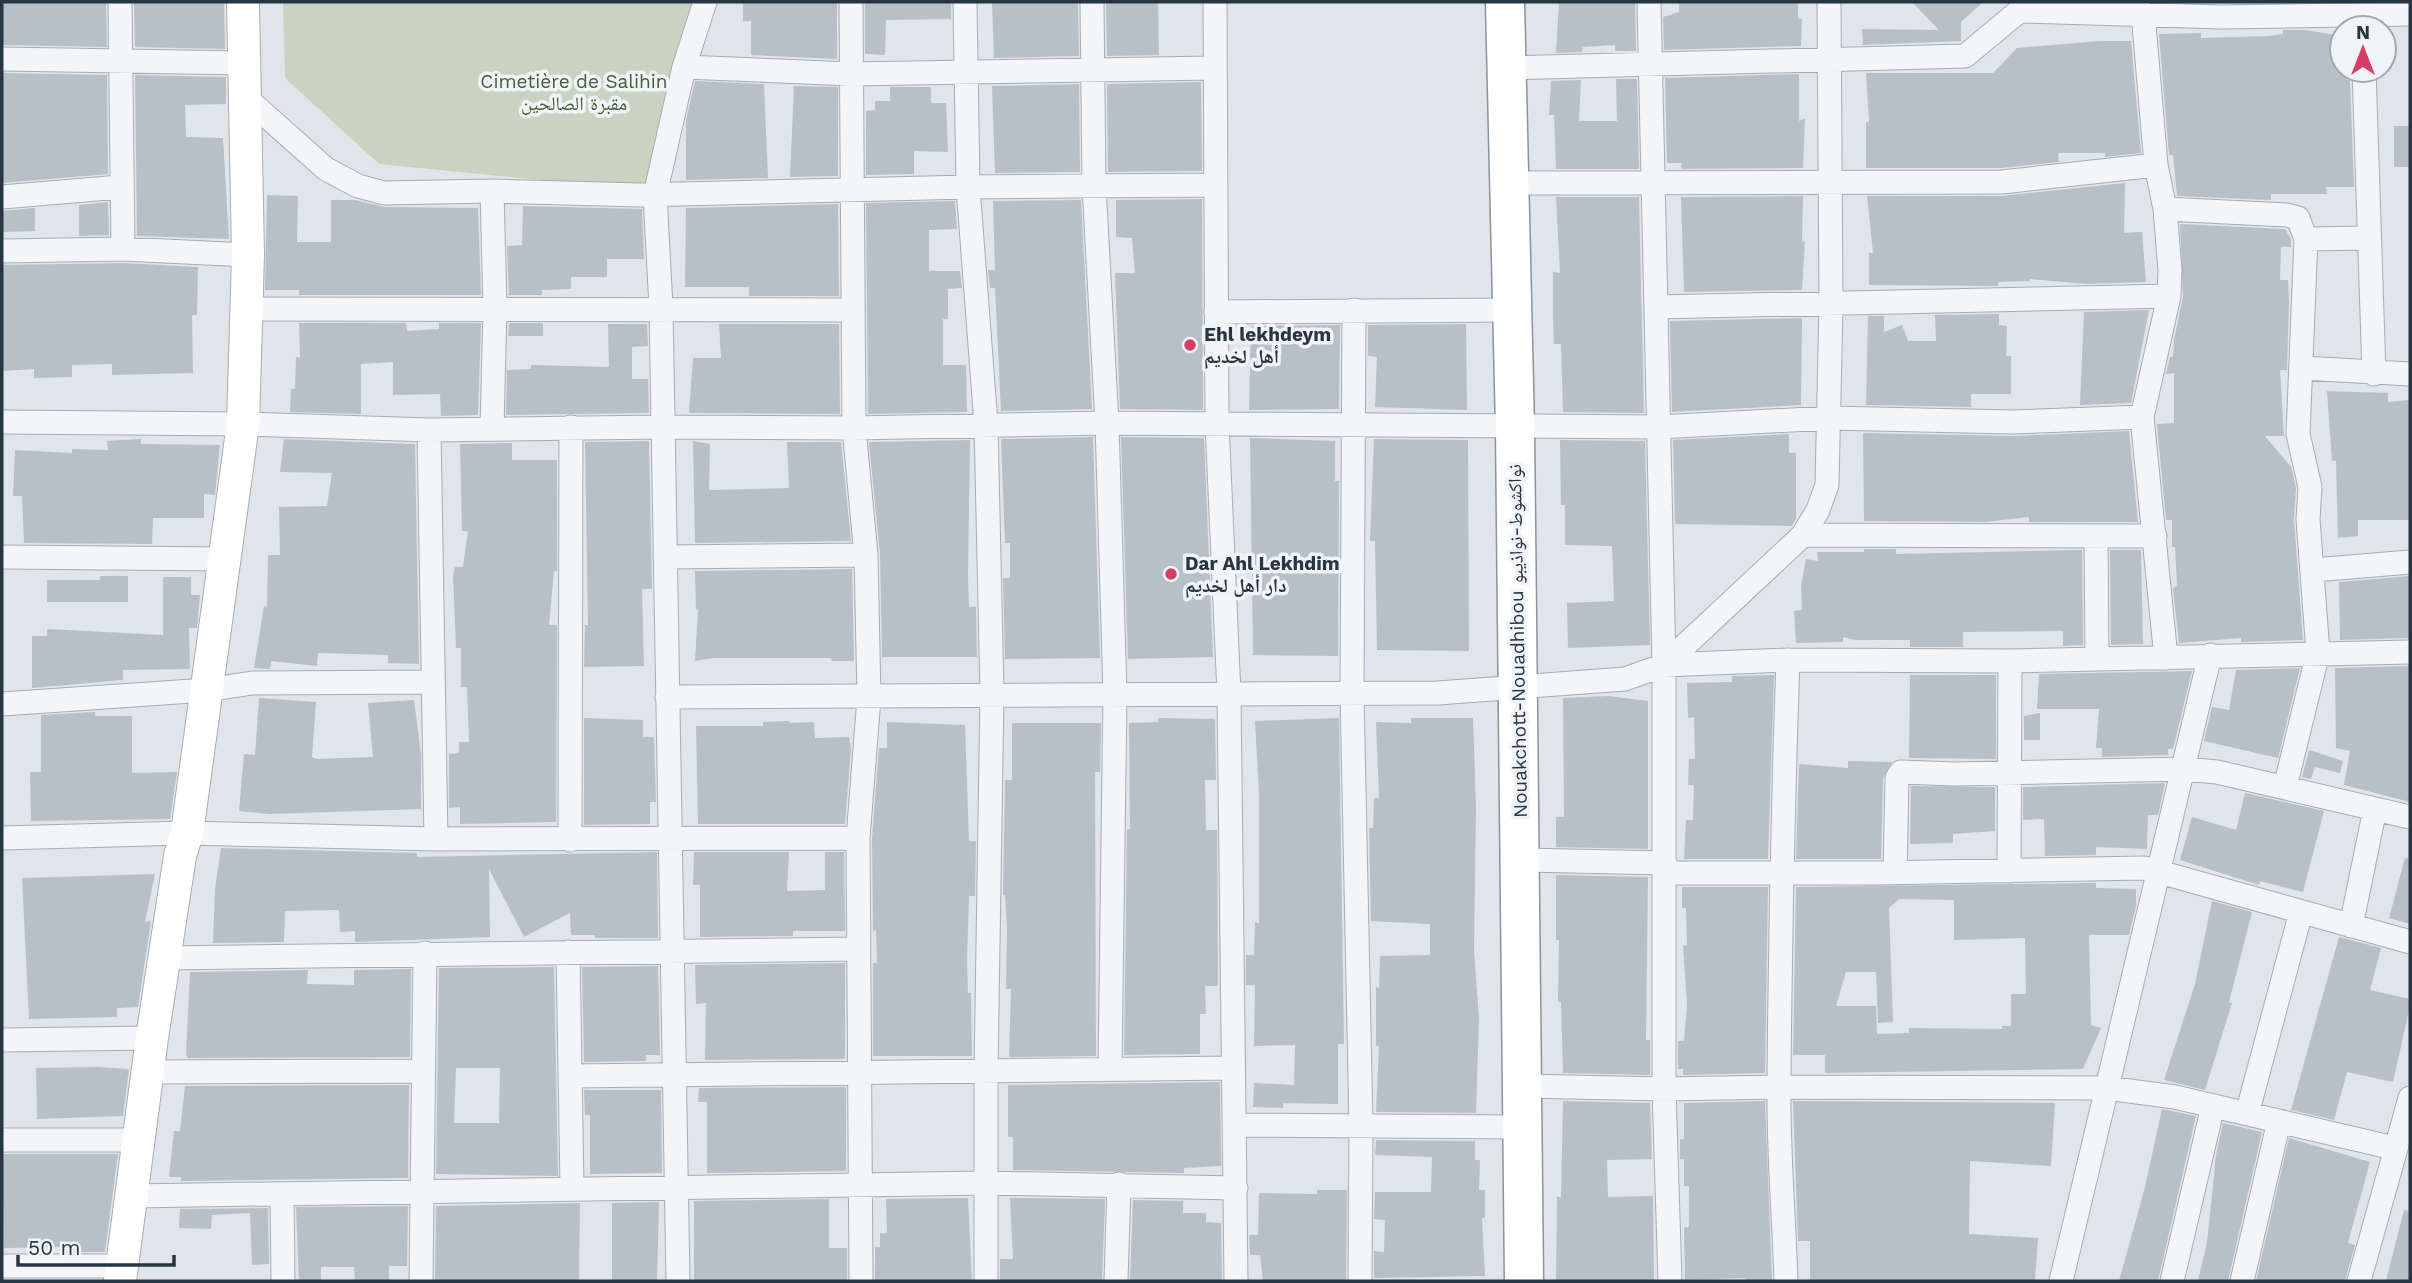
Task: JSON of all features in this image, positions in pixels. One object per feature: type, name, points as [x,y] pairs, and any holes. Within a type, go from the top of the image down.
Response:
[{"type":"highway","name":"Nouakchott-Nouadhibou نواكشوط-نواذيبو","points":[[1505,2],[1510,310],[1515,428],[1521,860],[1520,1127],[1524,1281]]},
{"type":"street","points":[[120,2],[120,187],[123,249]]},
{"type":"street","points":[[2,1266],[121,1274],[152,1038],[180,856],[187,833],[243,424],[248,255],[243,2]]},
{"type":"street","points":[[678,1281],[661,307],[655,195],[684,67],[705,2]]},
{"type":"street","points":[[851,2],[854,428],[866,555],[869,698],[858,838],[861,1281]]},
{"type":"street","points":[[965,2],[968,187],[986,425],[992,694],[986,1071],[986,1281]]},
{"type":"street","points":[[1092,2],[1094,186],[1107,423],[1115,694],[1110,1068]]},
{"type":"street","points":[[1214,2],[1217,423],[1229,694],[1236,1281]]},
{"type":"street","points":[[1649,2],[1664,665],[1664,1089],[1670,1281]]},
{"type":"street","points":[[1664,665],[1803,535],[1827,485],[1831,305],[1829,2]]},
{"type":"street","points":[[1506,68],[1965,56],[2026,6],[2143,13],[2190,9],[2328,19]]},
{"type":"street","points":[[2143,13],[2156,165],[2165,209],[2169,296],[2142,417],[2166,658]]},
{"type":"street","points":[[2,60],[244,63]]},
{"type":"street","points":[[684,67],[851,74],[1213,68]]},
{"type":"street","points":[[2364,84],[2374,374]]},
{"type":"street","points":[[244,96],[326,169],[358,186],[384,193],[492,191],[655,195],[968,187],[1214,185]]},
{"type":"street","points":[[1509,183],[2003,182],[2156,165]]},
{"type":"street","points":[[2,197],[120,187]]},
{"type":"street","points":[[492,191],[495,308],[492,428]]},
{"type":"street","points":[[2165,209],[2287,215],[2298,218],[2306,239],[2303,368],[2298,434],[2300,453],[2310,487],[2308,519],[2314,570],[2318,653],[2285,787]]},
{"type":"street","points":[[2306,239],[2370,238]]},
{"type":"street","points":[[2,251],[123,249],[248,255]]},
{"type":"street","points":[[1656,307],[2169,296]]},
{"type":"street","points":[[246,309],[661,307],[853,310]]},
{"type":"street","points":[[1354,310],[1352,694],[1361,1126],[1360,1281]]},
{"type":"street","points":[[1216,312],[1510,310]]},
{"type":"street","points":[[2303,368],[2410,374]]},
{"type":"street","points":[[2,422],[243,424],[429,430],[663,426],[854,428],[1107,423],[1354,423],[1515,428],[1659,427],[1829,418],[2012,422],[2142,417]]},
{"type":"street","points":[[570,840],[571,427]]},
{"type":"street","points":[[429,430],[436,839]]},
{"type":"street","points":[[1803,535],[2155,536]]},
{"type":"street","points":[[2096,536],[2097,659]]},
{"type":"street","points":[[665,557],[866,555]]},
{"type":"street","points":[[2,557],[225,559]]},
{"type":"street","points":[[2314,570],[2410,562]]},
{"type":"street","points":[[667,697],[1352,694],[1517,689],[1625,679],[1664,665],[1788,660],[2010,661],[2166,658],[2210,654],[2410,652]]},
{"type":"street","points":[[2061,1281],[2210,654]]},
{"type":"street","points":[[1786,1281],[1779,1087],[1780,873],[1788,660]]},
{"type":"street","points":[[2009,871],[2010,661]]},
{"type":"street","points":[[2,704],[207,690],[252,684],[433,682]]},
{"type":"street","points":[[1895,873],[1897,778],[1901,772],[2184,769],[2217,772],[2410,817]]},
{"type":"street","points":[[2351,926],[2375,809]]},
{"type":"street","points":[[2,838],[187,833],[570,840],[858,838]]},
{"type":"street","points":[[1521,860],[1780,873],[2132,867],[2410,942]]},
{"type":"street","points":[[2247,1114],[2301,912]]},
{"type":"street","points":[[165,958],[859,949]]},
{"type":"street","points":[[568,952],[572,1187]]},
{"type":"street","points":[[421,1281],[425,953]]},
{"type":"street","points":[[2,1040],[152,1038]]},
{"type":"street","points":[[571,1076],[1233,1068]]},
{"type":"street","points":[[148,1072],[422,1071]]},
{"type":"street","points":[[1521,1086],[1664,1089],[2107,1088],[2213,1106],[2394,1149]]},
{"type":"street","points":[[2359,1281],[2394,1149],[2407,1127],[2410,1098]]},
{"type":"street","points":[[2172,1281],[2213,1106]]},
{"type":"street","points":[[2242,1281],[2279,1121]]},
{"type":"street","points":[[1234,1125],[1520,1127]]},
{"type":"street","points":[[2,1140],[140,1140]]},
{"type":"street","points":[[131,1196],[282,1196],[572,1187],[985,1183],[1236,1188]]},
{"type":"street","points":[[1116,1281],[1119,1184]]},
{"type":"street","points":[[282,1196],[283,1281]]},
{"type":"green space","name":"Cimetière de Salihin مقبرة الصالحين","points":[[283,2],[702,2],[643,190],[379,164],[285,78]]},
{"type":"building","points":[[2,2],[106,2],[107,47],[2,45]]},
{"type":"building","points":[[134,2],[224,2],[225,49],[135,47]]},
{"type":"building","points":[[743,2],[837,2],[837,59],[751,55],[751,21],[743,21]]},
{"type":"building","points":[[865,2],[951,2],[951,19],[886,20],[885,55],[865,54]]},
{"type":"building","points":[[992,2],[1078,2],[1079,56],[994,58]]},
{"type":"building","points":[[1106,2],[1158,2],[1159,55],[1107,56]]},
{"type":"building","points":[[1559,2],[1635,2],[1636,51],[1615,51],[1615,45],[1583,47],[1582,52],[1556,53]]},
{"type":"building","points":[[1679,2],[1798,3],[1798,18],[1802,19],[1801,46],[1664,50],[1663,17],[1679,12]]},
{"type":"building","points":[[1912,2],[1983,2],[1961,22],[1961,41],[1863,45],[1862,29],[1939,30]]},
{"type":"building","points":[[2283,30],[2328,34],[2328,84],[2350,84],[2354,187],[2326,187],[2327,194],[2271,194],[2271,200],[2177,196],[2173,155],[2169,155],[2159,34],[2201,33],[2201,38],[2283,34]]},
{"type":"building","points":[[2131,41],[2141,153],[2105,157],[2105,153],[2058,153],[2059,162],[2001,168],[1866,168],[1866,122],[1869,122],[1866,73],[1993,73],[2017,48]]},
{"type":"building","points":[[2,73],[107,75],[108,174],[2,183]]},
{"type":"building","points":[[1799,74],[1799,121],[1805,118],[1803,168],[1681,169],[1682,163],[1667,163],[1665,78]]},
{"type":"building","points":[[135,75],[226,77],[226,104],[185,105],[186,137],[223,138],[229,239],[137,236]]},
{"type":"building","points":[[1616,79],[1637,79],[1639,169],[1556,169],[1554,115],[1549,115],[1551,81],[1581,80],[1579,121],[1617,121]]},
{"type":"building","points":[[695,81],[764,84],[768,178],[686,180],[686,120]]},
{"type":"building","points":[[1201,82],[1202,171],[1108,172],[1107,84]]},
{"type":"building","points":[[1079,84],[1080,172],[995,173],[992,86]]},
{"type":"building","points":[[794,86],[838,87],[838,176],[790,177]]},
{"type":"building","points":[[890,87],[931,87],[931,103],[946,103],[948,152],[914,151],[914,174],[866,175],[866,111],[875,110],[875,101],[890,101]]},
{"type":"building","points":[[2394,126],[2410,126],[2410,167],[2394,167]]},
{"type":"building","points":[[2125,183],[2124,233],[2142,232],[2146,282],[2086,284],[2030,279],[1998,282],[1998,286],[1869,285],[1869,253],[1873,253],[1867,196],[2002,196]]},
{"type":"building","points":[[267,195],[298,196],[297,242],[331,242],[331,200],[355,200],[384,207],[478,208],[481,295],[299,295],[299,290],[265,290]]},
{"type":"building","points":[[1803,196],[1802,241],[1805,242],[1802,290],[1684,292],[1681,197]]},
{"type":"building","points":[[1556,197],[1639,197],[1644,413],[1563,412],[1561,344],[1554,344],[1553,319],[1553,272],[1560,273]]},
{"type":"building","points":[[1202,199],[1203,410],[1120,409],[1115,273],[1135,273],[1132,238],[1116,237],[1116,200]]},
{"type":"building","points":[[1081,200],[1092,409],[1001,411],[995,288],[990,288],[988,270],[995,270],[993,201]]},
{"type":"building","points":[[955,201],[957,229],[929,230],[929,271],[960,271],[962,288],[948,289],[948,319],[943,319],[943,365],[966,365],[967,412],[868,414],[866,203]]},
{"type":"building","points":[[108,202],[109,235],[79,236],[79,205]]},
{"type":"building","points":[[838,204],[839,296],[749,296],[749,287],[685,287],[686,208]]},
{"type":"building","points":[[523,206],[642,209],[644,259],[607,259],[607,277],[571,277],[571,289],[542,290],[542,295],[509,295],[507,246],[522,245]]},
{"type":"building","points":[[35,208],[35,231],[2,232],[2,211]]},
{"type":"building","points":[[2180,224],[2285,229],[2291,239],[2291,247],[2281,247],[2280,280],[2288,280],[2289,301],[2287,370],[2280,370],[2284,436],[2265,436],[2291,467],[2296,488],[2294,520],[2303,640],[2241,642],[2241,638],[2179,643],[2173,589],[2177,585],[2175,547],[2172,547],[2172,520],[2166,520],[2157,424],[2174,423],[2174,373],[2166,374],[2170,357],[2173,357],[2183,297]]},
{"type":"building","points":[[123,263],[198,267],[197,315],[192,315],[193,373],[112,375],[112,364],[72,365],[72,377],[34,378],[34,369],[2,371],[2,265]]},
{"type":"building","points":[[2149,310],[2131,403],[2080,405],[2084,312]]},
{"type":"building","points":[[1999,314],[1999,325],[2007,326],[2006,356],[2011,356],[2011,394],[1971,394],[1971,407],[1866,405],[1868,316],[1884,316],[1884,332],[1902,325],[1908,341],[1936,341],[1935,315]]},
{"type":"building","points":[[1802,318],[1801,405],[1672,412],[1670,321]]},
{"type":"building","points":[[299,323],[406,323],[407,331],[439,329],[439,323],[481,323],[478,415],[441,416],[440,394],[393,395],[393,362],[361,364],[361,414],[290,412],[291,389],[295,389],[296,357],[300,358]]},
{"type":"building","points":[[509,323],[543,323],[543,336],[508,336]]},
{"type":"building","points":[[608,324],[647,324],[648,346],[632,347],[632,379],[648,379],[649,413],[506,415],[507,370],[531,369],[531,365],[609,367]]},
{"type":"building","points":[[719,324],[839,324],[840,414],[689,413],[693,358],[721,358]]},
{"type":"building","points":[[1466,324],[1467,410],[1375,407],[1377,357],[1368,356],[1368,325]]},
{"type":"building","points":[[1340,325],[1339,409],[1249,410],[1251,326]]},
{"type":"building","points":[[2327,391],[2388,393],[2388,402],[2410,400],[2410,520],[2358,520],[2358,536],[2338,538],[2336,461],[2332,461]]},
{"type":"building","points":[[2129,431],[2138,522],[2029,522],[2029,517],[1985,522],[1864,521],[1863,433],[2013,436]]},
{"type":"building","points":[[1789,434],[1789,453],[1796,453],[1796,519],[1792,526],[1675,524],[1673,440]]},
{"type":"building","points":[[1093,437],[1100,658],[1005,659],[1003,578],[1010,578],[1010,543],[1005,543],[1001,439]]},
{"type":"building","points":[[1121,437],[1204,438],[1213,657],[1128,659]]},
{"type":"building","points":[[1250,438],[1335,441],[1335,481],[1339,481],[1338,656],[1253,655]]},
{"type":"building","points":[[141,439],[141,444],[220,445],[215,495],[204,494],[204,518],[153,518],[152,544],[24,543],[22,496],[13,496],[15,450],[72,453],[72,449],[108,450],[107,441]]},
{"type":"building","points":[[284,439],[415,444],[419,664],[388,663],[388,655],[318,653],[317,666],[271,661],[270,669],[254,668],[264,606],[267,607],[268,555],[280,555],[279,507],[327,506],[332,473],[280,472]]},
{"type":"building","points":[[1374,439],[1468,440],[1469,651],[1377,650],[1375,541],[1370,541]]},
{"type":"building","points":[[970,440],[968,577],[969,607],[976,607],[977,657],[882,657],[880,554],[869,442]]},
{"type":"building","points":[[1560,440],[1645,441],[1650,645],[1568,648],[1567,603],[1614,601],[1612,546],[1565,545]]},
{"type":"building","points":[[649,441],[652,589],[642,589],[644,666],[584,667],[585,625],[588,625],[585,442]]},
{"type":"building","points":[[693,441],[710,444],[709,490],[789,488],[787,442],[841,442],[851,541],[695,543]]},
{"type":"building","points":[[512,443],[512,460],[557,460],[557,571],[554,571],[549,625],[557,625],[556,825],[556,822],[460,824],[460,807],[449,808],[449,754],[459,753],[459,742],[469,742],[467,687],[461,687],[461,648],[456,648],[453,575],[455,567],[463,567],[468,531],[462,531],[460,444]]},
{"type":"building","points":[[1864,549],[1896,549],[1896,554],[2082,550],[2083,645],[2063,646],[2063,631],[1963,632],[1963,647],[1910,647],[1910,640],[1855,640],[1843,637],[1843,642],[1796,643],[1794,611],[1802,610],[1801,586],[1806,559],[1818,561],[1817,552],[1864,552]]},
{"type":"building","points":[[2110,550],[2141,550],[2143,644],[2111,645]]},
{"type":"building","points":[[852,569],[854,661],[832,661],[831,658],[713,658],[695,661],[698,609],[696,610],[695,571]]},
{"type":"building","points":[[100,576],[128,576],[128,602],[47,602],[47,580],[100,580]]},
{"type":"building","points":[[2410,576],[2410,638],[2340,640],[2339,582]]},
{"type":"building","points":[[163,577],[191,577],[191,595],[200,595],[197,628],[189,628],[190,669],[123,670],[123,680],[32,688],[32,636],[47,636],[47,629],[163,635]]},
{"type":"building","points":[[2410,666],[2410,802],[2344,785],[2350,751],[2336,748],[2335,668]]},
{"type":"building","points":[[2300,668],[2278,758],[2204,741],[2212,707],[2229,710],[2236,670]]},
{"type":"building","points":[[2192,671],[2173,749],[2168,749],[2168,755],[2102,757],[2102,748],[2096,748],[2099,709],[2037,709],[2039,674]]},
{"type":"building","points":[[1774,675],[1768,859],[1684,859],[1686,820],[1693,820],[1694,785],[1688,785],[1689,759],[1695,759],[1694,717],[1688,718],[1687,683],[1732,682],[1732,676]]},
{"type":"building","points":[[1910,675],[1996,675],[1996,759],[1909,758]]},
{"type":"building","points":[[1608,696],[1648,701],[1648,849],[1556,847],[1556,817],[1564,817],[1563,698]]},
{"type":"building","points":[[259,698],[316,702],[312,757],[316,759],[373,757],[368,703],[414,700],[421,755],[421,809],[269,814],[239,811],[244,754],[255,755]]},
{"type":"building","points":[[95,712],[95,716],[132,716],[132,773],[177,772],[170,819],[31,821],[30,772],[41,772],[41,715]]},
{"type":"building","points":[[2040,713],[2040,740],[2024,740],[2024,716]]},
{"type":"building","points":[[584,718],[643,720],[643,737],[654,737],[656,802],[650,802],[650,824],[584,825]]},
{"type":"building","points":[[1158,718],[1215,719],[1216,780],[1205,780],[1206,830],[1217,830],[1218,986],[1205,986],[1206,1014],[1200,1014],[1200,1054],[1124,1055],[1127,829],[1130,829],[1129,723],[1158,722]]},
{"type":"building","points":[[1339,718],[1344,1044],[1338,1044],[1338,1104],[1283,1103],[1283,1108],[1253,1107],[1254,1083],[1294,1085],[1295,1045],[1254,1046],[1255,985],[1246,985],[1246,955],[1254,955],[1255,922],[1259,923],[1259,794],[1255,721]]},
{"type":"building","points":[[1411,718],[1473,718],[1476,807],[1474,950],[1479,1019],[1476,1113],[1376,1112],[1379,1046],[1376,1046],[1376,987],[1379,988],[1380,956],[1430,955],[1430,924],[1371,921],[1369,828],[1373,828],[1374,798],[1379,798],[1376,722],[1411,723]]},
{"type":"building","points":[[763,722],[814,722],[815,738],[849,737],[851,748],[845,824],[698,824],[696,726],[763,726]]},
{"type":"building","points":[[887,722],[965,725],[969,841],[976,841],[975,896],[969,896],[967,960],[968,993],[971,993],[972,1056],[873,1056],[873,963],[877,963],[876,930],[873,931],[872,838],[879,748],[887,748]]},
{"type":"building","points":[[1012,723],[1101,723],[1100,772],[1095,772],[1096,1056],[1009,1057],[1011,989],[1006,989],[1007,927],[1003,895],[1005,780],[1012,780]]},
{"type":"building","points":[[2309,750],[2343,761],[2340,773],[2315,767],[2311,779],[2302,777]]},
{"type":"building","points":[[1848,761],[1892,762],[1883,778],[1881,859],[1796,859],[1799,764],[1848,768]]},
{"type":"building","points":[[2165,783],[2158,815],[2148,815],[2147,849],[2096,847],[2096,855],[2045,856],[2044,819],[2023,820],[2023,787]]},
{"type":"building","points":[[1911,786],[1995,787],[1995,831],[1953,834],[1953,843],[1910,844]]},
{"type":"building","points":[[2245,793],[2324,811],[2303,892],[2260,881],[2259,885],[2180,860],[2192,817],[2236,830]]},
{"type":"building","points":[[221,848],[417,853],[417,857],[657,852],[658,938],[595,938],[595,935],[571,935],[570,913],[524,937],[489,869],[490,937],[355,942],[355,931],[340,932],[339,910],[285,911],[284,942],[213,943],[215,889]]},
{"type":"building","points":[[694,852],[789,852],[787,891],[825,890],[825,852],[844,852],[845,931],[793,931],[793,936],[700,937],[700,885],[693,885]]},
{"type":"building","points":[[2405,858],[2410,859],[2410,924],[2389,918]]},
{"type":"building","points":[[155,874],[145,922],[151,921],[138,1007],[117,1008],[117,1017],[29,1019],[22,878]]},
{"type":"building","points":[[1556,875],[1648,877],[1646,1040],[1650,1040],[1650,1075],[1563,1073],[1561,1002],[1558,1002]]},
{"type":"building","points":[[2096,883],[2096,888],[2136,889],[2136,906],[2129,935],[2089,935],[2091,1025],[2101,1028],[2083,1069],[1825,1073],[1825,1055],[1793,1055],[1796,887]],"holes":[[[1899,899],[1954,900],[1954,940],[2025,938],[2026,994],[2011,994],[2011,1026],[2002,1026],[2002,1029],[1909,1028],[1909,1033],[1877,1034],[1876,1006],[1836,1006],[1846,972],[1876,972],[1878,1023],[1893,1022],[1889,908]]]},
{"type":"building","points":[[1682,887],[1768,887],[1765,1073],[1683,1075],[1683,1069],[1678,1069],[1678,1041],[1684,1041],[1687,1005],[1683,946],[1687,945],[1686,908],[1682,908]]},
{"type":"building","points":[[2212,901],[2252,912],[2229,1002],[2232,1003],[2205,1090],[2164,1080],[2195,984]]},
{"type":"building","points":[[2339,937],[2381,948],[2370,990],[2410,999],[2410,1006],[2393,1082],[2347,1072],[2334,1120],[2291,1110]]},
{"type":"building","points":[[845,963],[845,1059],[705,1060],[706,1003],[696,1004],[695,965]]},
{"type":"building","points":[[658,966],[660,1055],[646,1055],[646,1061],[584,1062],[582,967]]},
{"type":"building","points":[[554,967],[558,1176],[436,1174],[439,968]],"holes":[[[456,1068],[500,1068],[499,1123],[454,1123]]]},
{"type":"building","points":[[411,969],[410,1057],[188,1058],[186,1054],[190,972],[308,970],[307,984],[354,985],[354,970]]},
{"type":"building","points":[[36,1068],[129,1069],[123,1116],[37,1119]]},
{"type":"building","points":[[1220,1082],[1221,1166],[1184,1168],[1184,1173],[1013,1170],[1013,1137],[1008,1137],[1008,1085]]},
{"type":"building","points":[[409,1085],[408,1178],[181,1181],[181,1177],[169,1177],[174,1131],[180,1131],[185,1086]]},
{"type":"building","points":[[846,1087],[846,1171],[707,1173],[707,1102],[698,1102],[699,1088]]},
{"type":"building","points":[[584,1090],[661,1090],[662,1173],[590,1174],[590,1115],[585,1115]]},
{"type":"building","points":[[1563,1101],[1650,1103],[1652,1159],[1607,1160],[1608,1197],[1653,1196],[1654,1281],[1556,1281],[1557,1197],[1561,1197]]},
{"type":"building","points":[[1765,1101],[1772,1281],[1746,1281],[1746,1278],[1685,1280],[1684,1227],[1689,1227],[1689,1186],[1684,1186],[1684,1159],[1680,1159],[1680,1139],[1684,1139],[1684,1103]]},
{"type":"building","points":[[1793,1101],[2055,1103],[2051,1166],[1970,1161],[1969,1234],[2038,1238],[2035,1281],[1810,1281],[1810,1241],[1798,1241]]},
{"type":"building","points":[[2162,1109],[2196,1116],[2158,1281],[2119,1281],[2145,1187]]},
{"type":"building","points":[[2223,1123],[2262,1132],[2228,1281],[2198,1281],[2207,1242],[2216,1155]]},
{"type":"building","points":[[2289,1138],[2370,1162],[2348,1243],[2355,1245],[2345,1281],[2256,1281]]},
{"type":"building","points":[[1376,1140],[1475,1141],[1475,1160],[1480,1160],[1479,1190],[1485,1190],[1485,1218],[1482,1218],[1485,1276],[1374,1278],[1374,1251],[1384,1252],[1385,1220],[1374,1219],[1375,1192],[1431,1192],[1432,1157],[1375,1155]]},
{"type":"building","points":[[2,1154],[118,1154],[105,1252],[69,1252],[69,1247],[4,1248]]},
{"type":"building","points":[[1317,1190],[1347,1190],[1346,1281],[1263,1281],[1260,1255],[1250,1255],[1249,1235],[1258,1235],[1259,1193],[1317,1194]]},
{"type":"building","points":[[968,1198],[972,1281],[875,1281],[875,1247],[880,1247],[880,1233],[887,1233],[886,1199]]},
{"type":"building","points":[[1010,1198],[1105,1199],[1102,1281],[1000,1281],[1000,1259],[1013,1259]]},
{"type":"building","points":[[829,1199],[829,1248],[847,1248],[847,1281],[694,1281],[694,1201]]},
{"type":"building","points":[[1133,1200],[1183,1201],[1183,1213],[1206,1213],[1206,1222],[1221,1223],[1222,1281],[1130,1281]]},
{"type":"building","points":[[659,1202],[657,1281],[612,1281],[612,1203]]},
{"type":"building","points":[[580,1203],[579,1281],[435,1281],[436,1206]]},
{"type":"building","points":[[408,1206],[407,1266],[389,1266],[389,1281],[355,1281],[354,1267],[321,1267],[321,1281],[299,1281],[296,1207]]},
{"type":"building","points":[[268,1208],[269,1264],[252,1265],[250,1213],[212,1215],[211,1229],[179,1228],[180,1209]]},
{"type":"building","points":[[2404,1210],[2410,1211],[2410,1281],[2386,1281]]},
{"type":"place","name":"Ehl lekhdeym أهل لخديم","points":[[1190,345]]},
{"type":"place","name":"Dar Ahl Lekhdim دار أهل لخديم","points":[[1171,574]]}]
